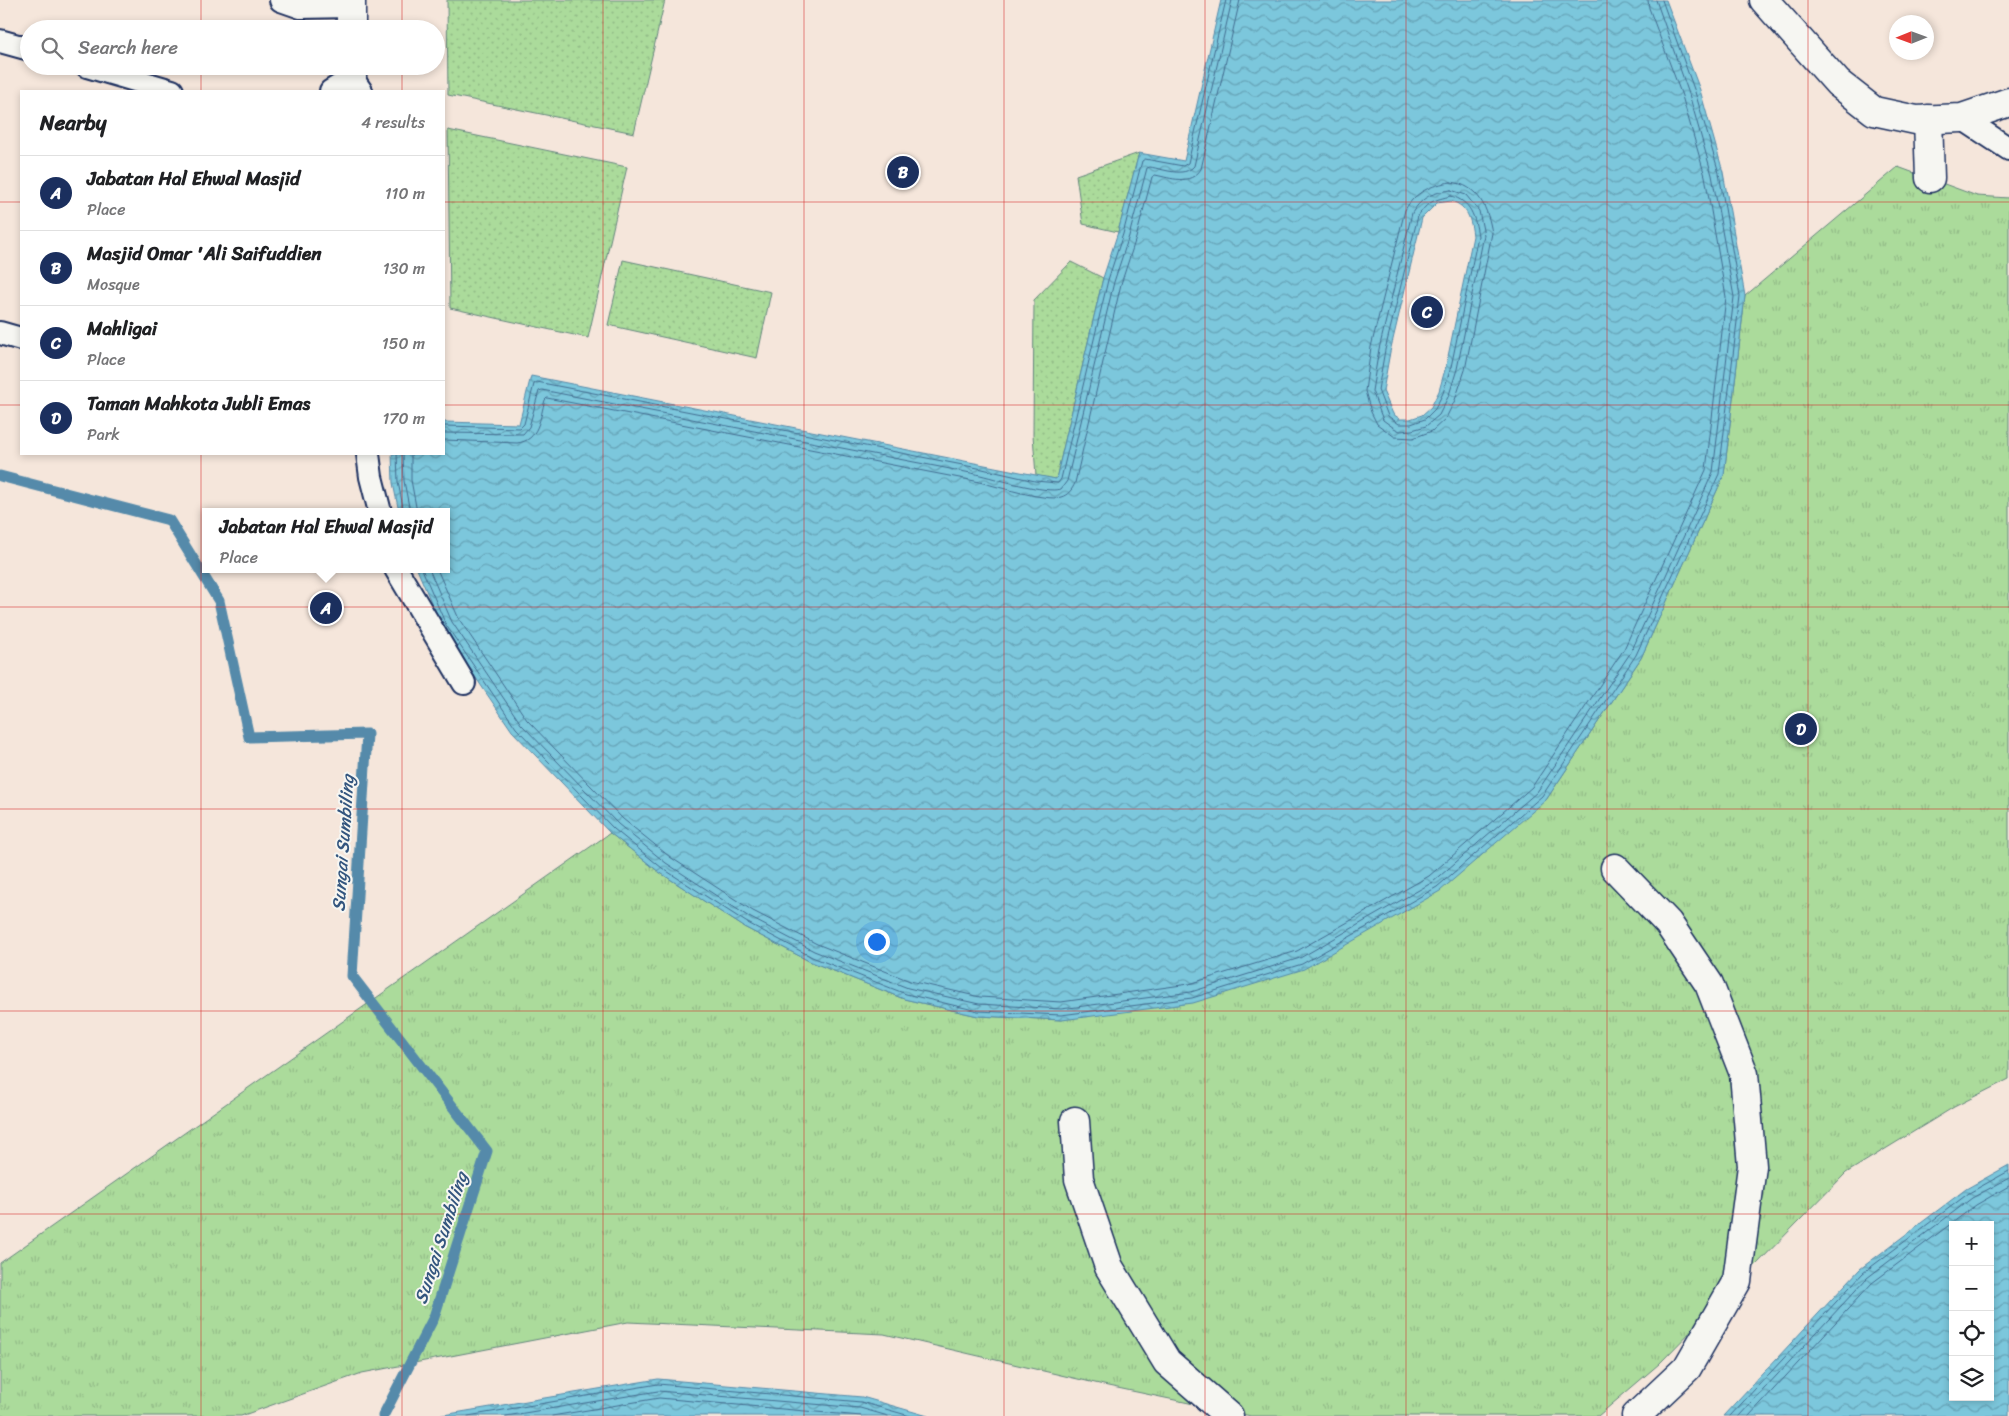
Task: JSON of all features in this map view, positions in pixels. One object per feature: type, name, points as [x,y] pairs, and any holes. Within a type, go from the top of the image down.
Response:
[{"type":"street","points":[[1764,0],[1838,83],[1874,111],[1916,120],[1962,118],[2009,102]]},
{"type":"street","points":[[1928,119],[1930,178]]},
{"type":"street","points":[[1615,868],[1668,924],[1708,984],[1744,1074],[1752,1166],[1737,1281],[1687,1368],[1636,1416]]},
{"type":"street","points":[[1075,1120],[1079,1179],[1109,1267],[1167,1362],[1229,1416]]},
{"type":"lane","points":[[281,0],[301,6],[351,12]]},
{"type":"lane","points":[[0,41],[20,47]]},
{"type":"lane","points":[[118,75],[169,90]]},
{"type":"lane","points":[[1962,118],[2009,149]]},
{"type":"lane","points":[[0,333],[20,339]]},
{"type":"lane","points":[[368,455],[371,477],[379,508]]},
{"type":"lane","points":[[398,573],[464,683]]},
{"type":"green space","points":[[447,0],[665,0],[634,133],[448,95]]},
{"type":"green space","points":[[448,130],[627,167],[588,338],[450,308]]},
{"type":"green space","points":[[1139,153],[1118,232],[1083,224],[1076,175]]},
{"type":"green space","points":[[1898,167],[1977,196],[2009,198],[2009,1079],[1954,1107],[1846,1173],[1659,1364],[1598,1416],[1251,1416],[1108,1386],[884,1334],[628,1322],[362,1373],[241,1416],[0,1416],[0,1263],[610,833],[659,872],[744,927],[809,961],[904,999],[978,1016],[1062,1020],[1546,800],[1641,658],[1724,475],[1745,296]]},
{"type":"green space","points":[[623,260],[771,292],[757,358],[608,325]]},
{"type":"green space","points":[[1071,262],[1103,278],[1056,479],[1036,476],[1033,435],[1034,300]]},
{"type":"water","points":[[1221,0],[1666,0],[1700,90],[1723,172],[1745,296],[1724,475],[1641,658],[1546,800],[1440,891],[1304,969],[1193,1003],[1062,1020],[978,1016],[904,999],[809,961],[744,927],[659,872],[610,833],[512,731],[442,628],[419,573],[450,573],[450,508],[398,508],[393,483],[392,455],[445,455],[445,422],[519,424],[531,376],[1056,479],[1103,278],[1118,232],[1139,153],[1184,161]],"holes":[[[1451,201],[1461,206],[1468,214],[1473,236],[1439,391],[1431,407],[1422,415],[1410,419],[1400,419],[1393,414],[1383,391],[1390,352],[1422,218],[1437,203]]]},
{"type":"water","points":[[2009,1165],[2009,1416],[1723,1416],[1860,1269],[1966,1189]]},
{"type":"water","points":[[658,1379],[862,1397],[928,1416],[437,1416]]},
{"type":"waterway","name":"Sungai Sumbiling","points":[[0,476],[169,520],[219,601],[249,737],[367,734],[352,976],[487,1151],[434,1317],[383,1416]]},
{"type":"place","name":"Masjid Omar 'Ali Saifuddien","points":[[903,172]]},
{"type":"place","name":"Mahligai","points":[[1427,312]]},
{"type":"place","name":"Jabatan Hal Ehwal Masjid","points":[[326,608]]},
{"type":"place","name":"Taman Mahkota Jubli Emas","points":[[1801,729]]}]
